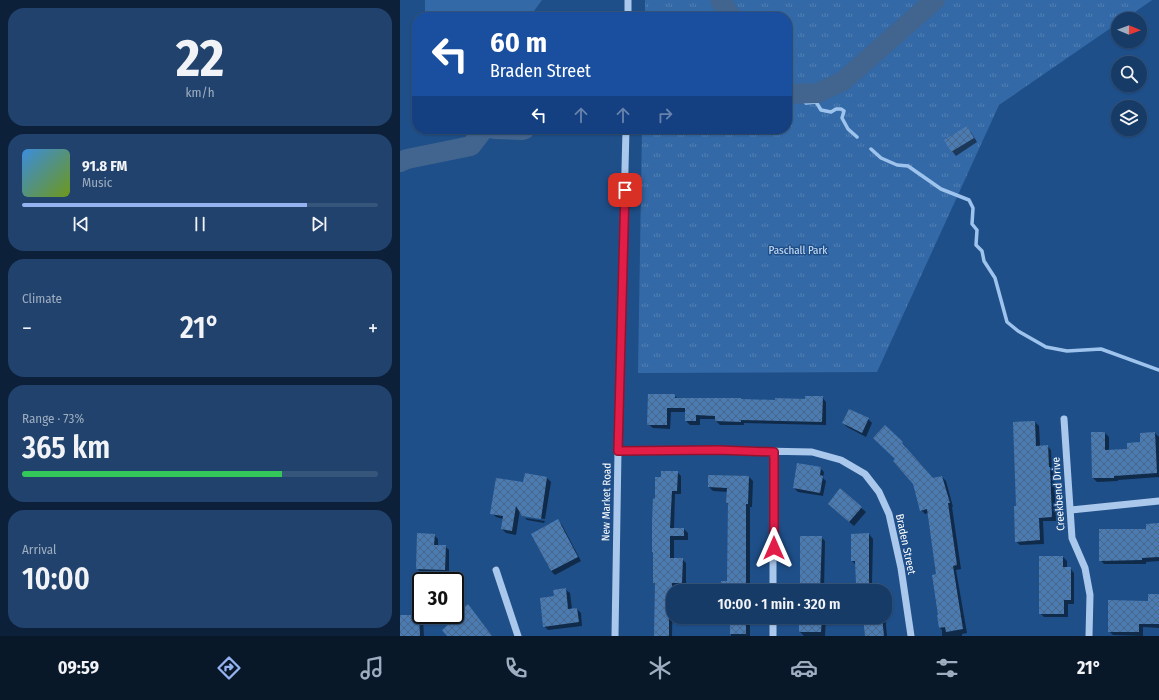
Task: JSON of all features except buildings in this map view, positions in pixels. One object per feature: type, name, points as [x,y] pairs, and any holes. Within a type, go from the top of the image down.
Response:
[{"type":"street","points":[[628,0],[628,12]]},
{"type":"street","name":"New Market Road","points":[[615,636],[626,134]]},
{"type":"street","name":"Creekbend Drive","points":[[1064,419],[1072,538],[1085,568],[1090,595],[1089,636]]},
{"type":"street","name":"Braden Street","points":[[618,451],[718,450],[812,452],[841,460],[865,474],[879,492],[889,514],[901,568],[911,636]]},
{"type":"street","points":[[773,584],[774,452]]},
{"type":"street","points":[[1071,510],[1159,501]]},
{"type":"street","points":[[496,570],[518,636]]},
{"type":"street","points":[[773,624],[773,636]]},
{"type":"green space","points":[[425,0],[542,0],[532,12],[425,12]]},
{"type":"green space","name":"Paschall Park","points":[[645,0],[1152,0],[1135,12],[1111,12],[1111,28],[999,105],[877,372],[638,373],[642,134],[792,134],[792,12],[645,12]]},
{"type":"waterway","points":[[720,0],[728,12]]},
{"type":"waterway","points":[[792,94],[818,93],[843,81],[935,0]]},
{"type":"waterway","points":[[798,94],[806,103],[816,102],[821,110],[831,112],[836,109],[841,109],[844,111],[842,118],[848,129],[857,137]]},
{"type":"waterway","points":[[400,162],[407,159],[471,146],[480,134]]},
{"type":"waterway","points":[[871,149],[881,158],[897,165],[908,166],[941,189],[969,200],[973,208],[972,224],[977,230],[976,245],[982,251],[984,261],[995,278],[1007,322],[1018,331],[1046,347],[1067,351],[1101,349],[1159,370]]},
{"type":"route","points":[[625,190],[618,451],[718,450],[774,452],[774,548]]}]
